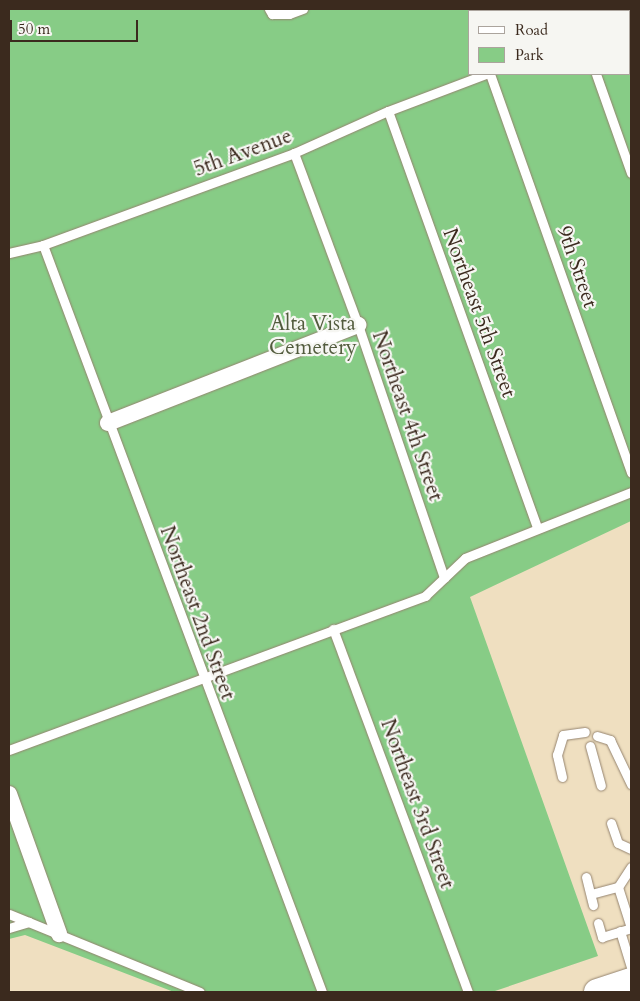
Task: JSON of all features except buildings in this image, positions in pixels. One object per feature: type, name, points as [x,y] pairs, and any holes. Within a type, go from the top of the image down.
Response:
[{"type":"main road","points":[[597,992],[631,981]]},
{"type":"street","points":[[108,423],[358,325]]},
{"type":"street","points":[[9,794],[59,934]]},
{"type":"lane","points":[[269,9],[272,14],[289,14],[303,9]]},
{"type":"lane","name":"5th Avenue","points":[[9,253],[43,246],[294,154],[388,111],[483,75]]},
{"type":"lane","name":"9th Street","points":[[490,75],[631,472]]},
{"type":"lane","points":[[596,75],[631,173]]},
{"type":"lane","name":"Northeast 5th Street","points":[[388,111],[537,527]]},
{"type":"lane","name":"Northeast 4th Street","points":[[294,154],[358,325],[444,578]]},
{"type":"lane","name":"Northeast 2nd Street","points":[[43,246],[202,678],[322,992]]},
{"type":"lane","points":[[9,750],[425,596],[465,558],[537,527],[631,492]]},
{"type":"lane","name":"Northeast 3rd Street","points":[[333,629],[468,992]]},
{"type":"lane","points":[[562,777],[557,755],[563,735],[585,732]]},
{"type":"lane","points":[[597,736],[610,740],[631,784]]},
{"type":"lane","points":[[590,746],[601,786]]},
{"type":"lane","points":[[611,823],[618,843],[631,850]]},
{"type":"lane","points":[[591,894],[618,888],[631,867]]},
{"type":"lane","points":[[586,877],[593,905]]},
{"type":"lane","points":[[598,923],[602,936],[631,928],[618,888]]},
{"type":"lane","points":[[9,914],[200,992]]},
{"type":"lane","points":[[9,928],[29,922]]},
{"type":"lane","points":[[620,931],[631,967]]},
{"type":"green space","name":"Alta Vista Cemetery","points":[[9,9],[631,9],[631,521],[470,597],[598,956],[492,992],[174,992],[25,935],[9,939]]}]
